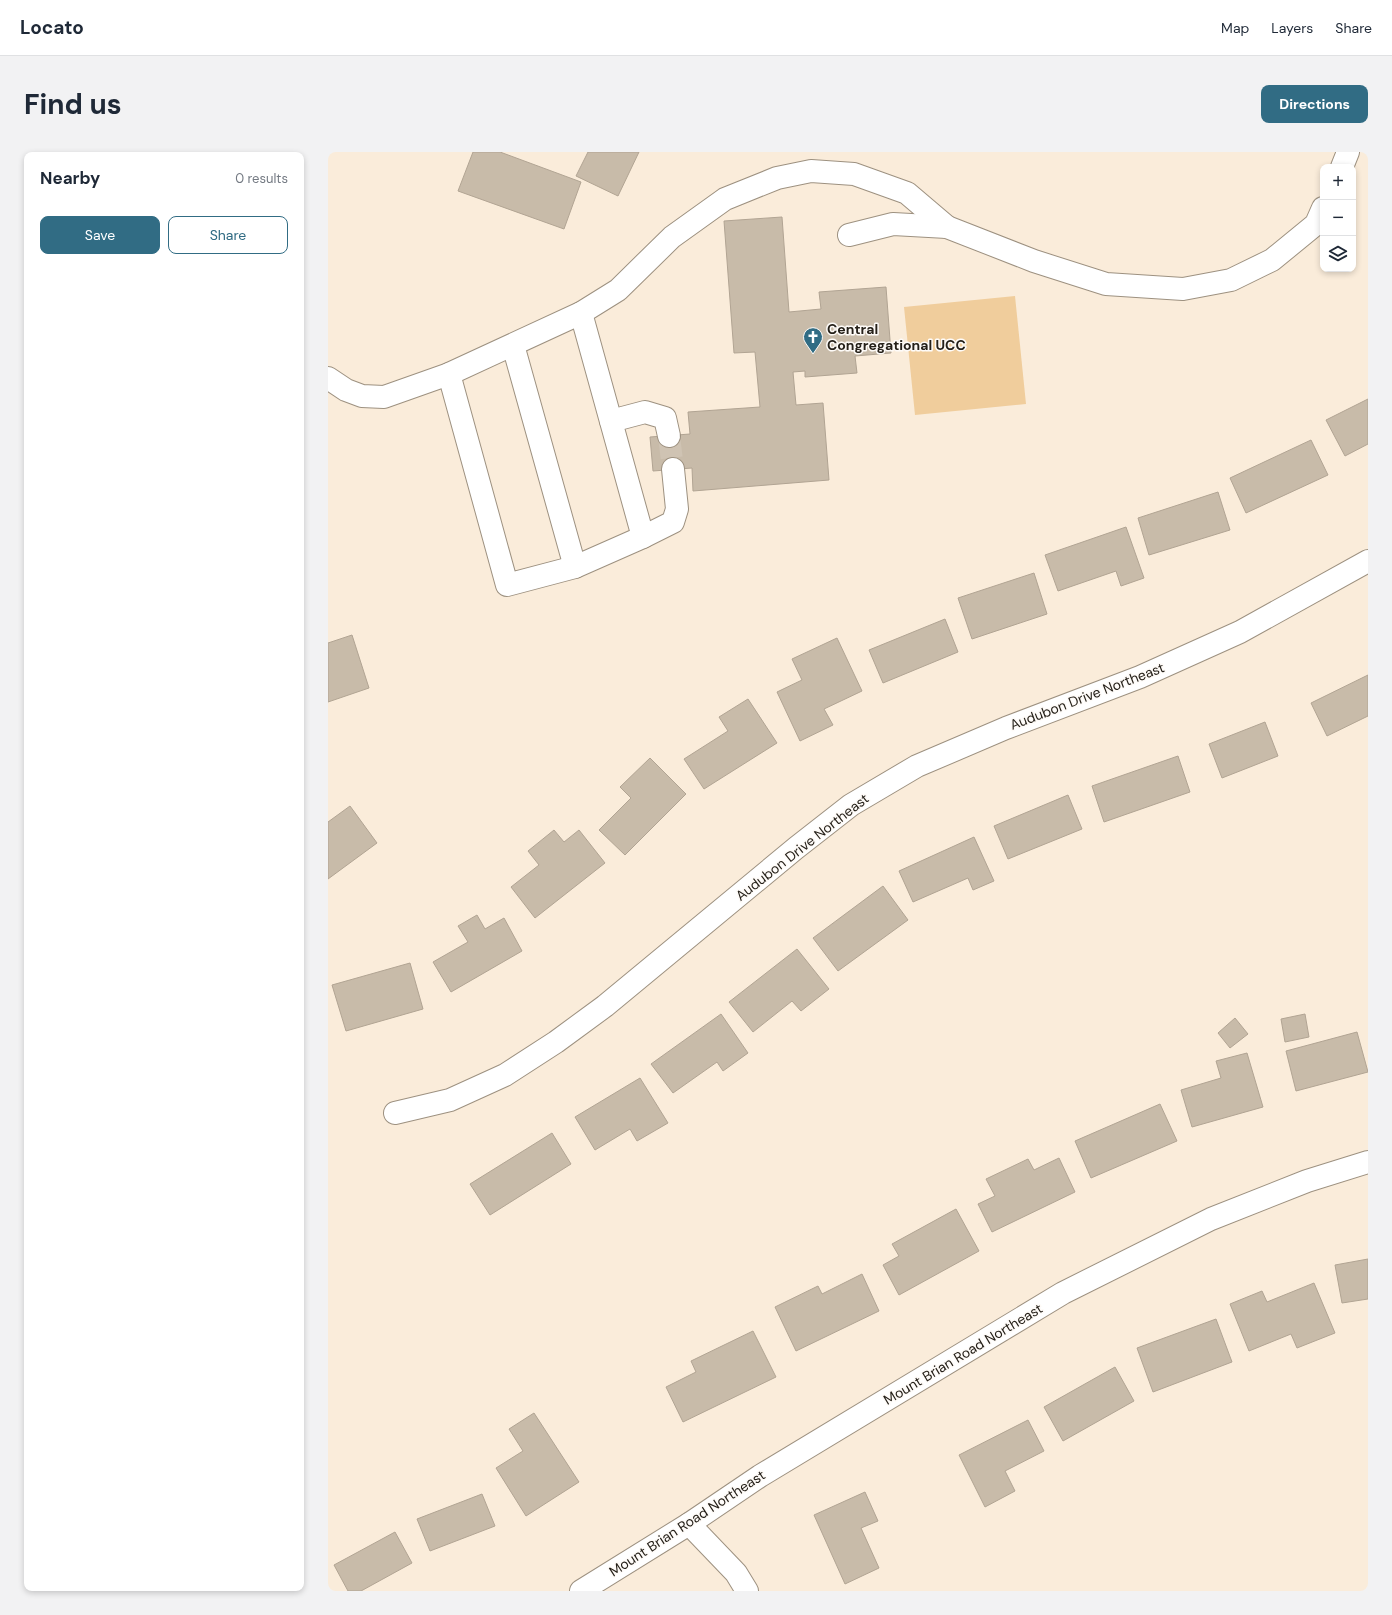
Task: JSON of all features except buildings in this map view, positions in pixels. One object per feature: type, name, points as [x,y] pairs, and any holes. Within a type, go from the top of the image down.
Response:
[{"type":"street","points":[[1343,164],[1348,152]]},
{"type":"street","points":[[328,378],[346,390],[362,396],[384,397],[448,374],[513,345],[581,313],[618,290],[672,237],[725,199],[776,178],[811,171],[854,174],[907,193],[947,228]]},
{"type":"street","points":[[849,235],[893,224],[947,228],[1034,261],[1106,284],[1183,289],[1231,280],[1272,260],[1316,224],[1320,215]]},
{"type":"street","points":[[581,313],[643,537]]},
{"type":"street","points":[[513,345],[575,567]]},
{"type":"street","points":[[448,374],[507,585],[575,567],[673,522],[677,509],[673,469]]},
{"type":"street","points":[[611,421],[645,412],[665,418],[669,436]]},
{"type":"street","name":"Audubon Drive Northeast","points":[[395,1113],[450,1100],[504,1075],[556,1042],[605,1006],[796,848],[851,805],[917,766],[1006,728],[1140,677],[1240,632],[1368,561]]},
{"type":"street","name":"Mount Brian Road Northeast","points":[[581,1591],[689,1524],[760,1476],[1063,1293],[1210,1219],[1307,1181],[1368,1162]]},
{"type":"street","points":[[689,1524],[736,1574],[748,1591]]},
{"type":"shaded area","points":[[1015,296],[1026,404],[915,415],[904,307]]},
{"type":"tunnel","points":[[669,436],[673,469]]},
{"type":"place","name":"Central Congregational UCC","points":[[813,354]]}]
